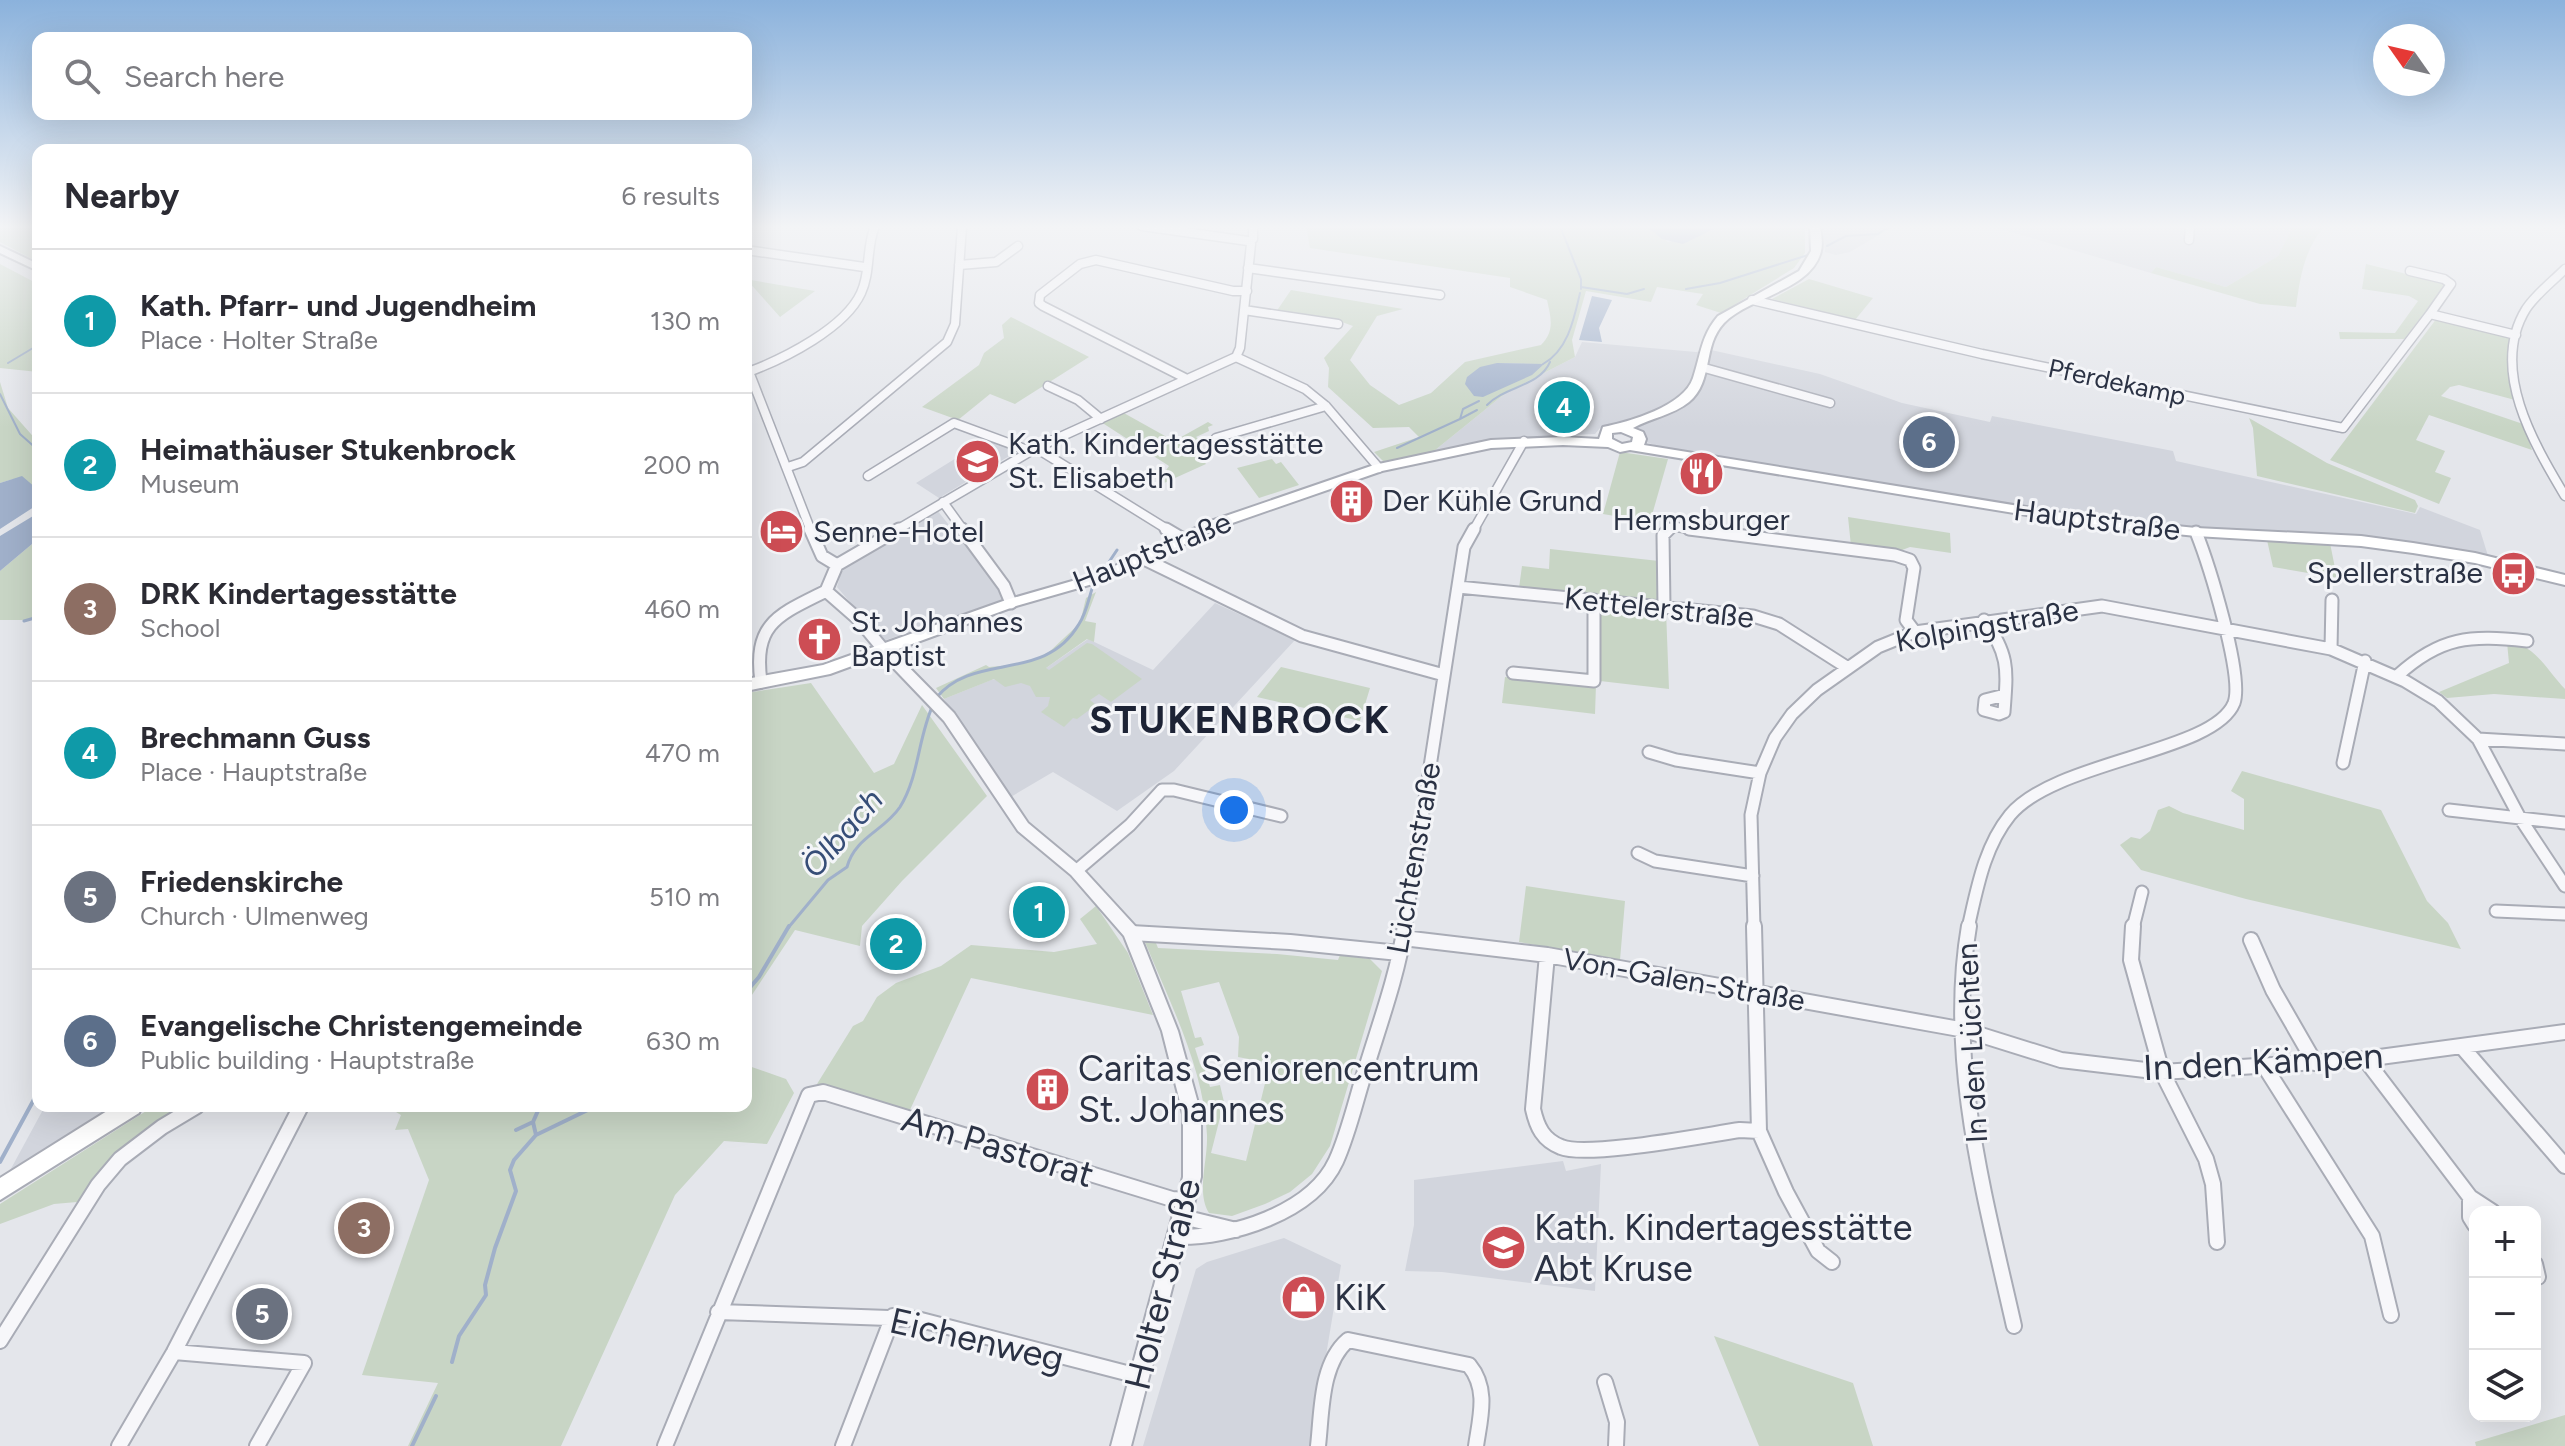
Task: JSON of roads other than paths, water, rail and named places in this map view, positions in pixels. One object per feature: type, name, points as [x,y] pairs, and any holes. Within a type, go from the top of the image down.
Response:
[{"type":"main road","points":[[1607,438],[1645,417],[1669,409],[1690,394],[1697,384],[1705,342],[1711,329],[1722,318],[1764,293]]},
{"type":"main road","points":[[1637,440],[1638,425],[1645,417]]},
{"type":"main road","points":[[1623,428],[1637,440]]},
{"type":"main road","name":"Hauptstraße","points":[[754,683],[825,670],[1011,603],[1098,578],[1213,525],[1379,468],[1459,449],[1524,441],[1607,438],[1620,448],[1637,440],[1672,452],[2087,521],[2196,532],[2361,541],[2457,554],[2524,568],[2565,582]]},
{"type":"main road","points":[[0,1190],[123,1112]]},
{"type":"street","points":[[752,367],[764,367],[840,319],[861,293]]},
{"type":"street","points":[[788,467],[803,462],[947,342],[955,324],[957,293]]},
{"type":"street","points":[[1042,293],[1039,303],[1043,306],[1187,379]]},
{"type":"street","points":[[1236,357],[1247,293]]},
{"type":"street","points":[[1429,293],[1440,295]]},
{"type":"street","name":"Pferdekamp","points":[[1752,300],[1982,354],[2343,428],[2444,293]]},
{"type":"street","points":[[2541,293],[2528,306],[2516,335],[2516,378],[2524,414],[2540,454],[2565,496]]},
{"type":"street","points":[[1244,310],[1338,324]]},
{"type":"street","points":[[2430,314],[2516,335]]},
{"type":"street","points":[[754,683],[758,649],[763,637],[788,613],[826,591],[837,565],[1033,450],[1236,357],[1305,389],[1326,406],[1379,468]]},
{"type":"street","points":[[1701,367],[1830,403]]},
{"type":"street","points":[[752,377],[822,556],[837,565]]},
{"type":"street","points":[[1048,386],[1078,400],[1101,419]]},
{"type":"street","points":[[1216,438],[1326,406]]},
{"type":"street","points":[[868,476],[954,423],[1033,450],[1183,539]]},
{"type":"street","name":"Lüchtenstraße","points":[[1178,1237],[1210,1239],[1236,1230],[1299,1200],[1323,1181],[1335,1163],[1403,938],[1464,547],[1496,497],[1524,441]]},
{"type":"street","points":[[943,502],[1004,586],[1011,603]]},
{"type":"street","points":[[1664,607],[1663,535],[1668,529],[1676,527],[1895,555],[1910,560],[1914,568],[1906,620],[1915,632]]},
{"type":"street","name":"In den Lüchten","points":[[2014,1326],[1982,1185],[1971,1115],[1965,1030],[1967,930],[1986,859],[2002,827],[2020,805],[2046,786],[2214,726],[2231,713],[2237,698],[2237,681],[2196,532]]},
{"type":"street","points":[[1144,559],[1302,636],[1444,675]]},
{"type":"street","name":"Kettelerstraße","points":[[1458,587],[1767,619],[1848,668]]},
{"type":"street","points":[[826,591],[858,619],[883,649]]},
{"type":"street","points":[[1513,673],[1594,681],[1594,600]]},
{"type":"street","points":[[2331,649],[2332,600]]},
{"type":"street","name":"Kolpingstraße","points":[[1832,1262],[1818,1251],[1786,1192],[1759,1131],[1751,815],[1760,773],[1775,738],[1792,714],[1848,668],[1878,647],[1915,632],[2102,606],[2223,627]]},
{"type":"street","points":[[1984,620],[2004,645],[2008,658],[2005,695]]},
{"type":"street","points":[[2223,627],[2331,649],[2397,676],[2438,701],[2478,739],[2520,818],[2565,886]]},
{"type":"street","points":[[2397,676],[2416,656],[2432,646],[2466,638],[2527,641]]},
{"type":"street","name":"Holter Straße","points":[[883,649],[934,699],[1023,827],[1076,871],[1131,933],[1170,1031],[1192,1114],[1194,1155],[1178,1237],[1121,1446]]},
{"type":"street","points":[[2343,763],[2365,661]]},
{"type":"street","points":[[2478,739],[2565,744]]},
{"type":"street","points":[[1649,752],[1662,757],[1760,773]]},
{"type":"street","points":[[1076,871],[1130,825],[1162,790],[1174,790],[1281,816]]},
{"type":"street","points":[[2449,810],[2565,823]]},
{"type":"street","points":[[1638,853],[1655,861],[1753,876]]},
{"type":"street","points":[[2142,892],[2133,918],[2131,960],[2162,1072],[2206,1159],[2213,1184],[2217,1242]]},
{"type":"street","points":[[2496,911],[2565,914]]},
{"type":"street","points":[[1131,933],[1290,942],[1399,953]]},
{"type":"street","name":"Von-Galen-Straße","points":[[1403,938],[1442,944],[1494,946],[1965,1030]]},
{"type":"street","points":[[2251,940],[2273,990],[2315,1063]]},
{"type":"street","points":[[1547,955],[1533,1109],[1535,1127],[1544,1139],[1578,1152],[1740,1130],[1759,1131]]},
{"type":"street","name":"In den Kämpen","points":[[1965,1030],[2061,1060],[2162,1072],[2365,1059],[2565,1032]]},
{"type":"street","points":[[2463,1048],[2565,1166]]},
{"type":"street","points":[[2365,1059],[2470,1197],[2484,1206]]},
{"type":"street","points":[[2265,1067],[2372,1236],[2391,1315]]},
{"type":"street","name":"Am Pastorat","points":[[718,1312],[809,1095],[823,1092],[1172,1199],[1185,1208]]},
{"type":"street","points":[[0,1341],[98,1185],[120,1159],[187,1112]]},
{"type":"street","points":[[119,1446],[174,1352],[298,1112]]},
{"type":"street","points":[[2470,1197],[2470,1206]]},
{"type":"street","points":[[1185,1208],[1236,1230]]},
{"type":"street","points":[[665,1446],[718,1312]]},
{"type":"street","name":"Eichenweg","points":[[718,1312],[917,1319],[1138,1376]]},
{"type":"street","points":[[843,1446],[893,1316]]},
{"type":"street","points":[[1318,1446],[1332,1359],[1339,1345],[1348,1340],[1469,1365],[1480,1375],[1483,1385],[1476,1446]]},
{"type":"street","points":[[174,1352],[304,1363],[257,1446]]},
{"type":"street","points":[[1605,1382],[1617,1422],[1616,1446]]},
{"type":"water","points":[[1592,296],[1612,300],[1599,328],[1602,342],[1579,340]]},
{"type":"water","points":[[1497,363],[1544,364],[1532,375],[1483,397],[1474,396],[1465,384],[1467,377],[1480,367]]},
{"type":"water","points":[[22,476],[32,485],[32,508],[0,529],[0,483]]},
{"type":"water","points":[[32,517],[32,544],[0,571],[0,536]]},
{"type":"waterway","name":"Ölbach","points":[[1543,364],[1564,342],[1580,293]]},
{"type":"waterway","points":[[1624,293],[1629,293]]},
{"type":"waterway","points":[[8,363],[32,349]]},
{"type":"waterway","name":"Ölbach","points":[[1487,405],[1538,377],[1550,362]]},
{"type":"waterway","points":[[0,394],[20,434],[32,445]]},
{"type":"waterway","name":"Ölbach","points":[[1460,419],[1463,409],[1479,401]]},
{"type":"waterway","name":"Ölbach","points":[[1460,419],[1477,410]]},
{"type":"waterway","name":"Ölbach","points":[[1397,448],[1460,419]]},
{"type":"waterway","name":"Ölbach","points":[[1101,574],[1117,550]]},
{"type":"waterway","name":"Ölbach","points":[[936,698],[969,675],[1028,661],[1047,654],[1064,642],[1082,619],[1094,583]]},
{"type":"waterway","points":[[24,621],[32,619]]},
{"type":"waterway","name":"Ölbach","points":[[788,928],[828,880],[847,867],[856,848],[900,807],[911,783],[933,705]]},
{"type":"waterway","name":"Ölbach","points":[[752,985],[789,926]]},
{"type":"waterway","points":[[0,1162],[32,1103]]},
{"type":"waterway","points":[[533,1122],[537,1112]]},
{"type":"waterway","name":"Ölbach","points":[[536,1135],[584,1112]]},
{"type":"waterway","points":[[516,1130],[533,1122]]},
{"type":"waterway","points":[[533,1122],[536,1135]]},
{"type":"waterway","name":"Ölbach","points":[[452,1362],[459,1336],[486,1295],[485,1285],[495,1248],[516,1191],[510,1170],[514,1160],[536,1135]]},
{"type":"waterway","name":"Ölbach","points":[[412,1446],[436,1396]]},
{"type":"place","name":"Brechmann Guss","points":[[1564,407]]},
{"type":"place","name":"Evangelische Christengemeinde","points":[[1929,442]]},
{"type":"place","name":"Kath. Kindertagesstätte St. Elisabeth","points":[[977,461]]},
{"type":"place","name":"Hermsburger","points":[[1701,474]]},
{"type":"place","name":"Der Kühle Grund","points":[[1351,501]]},
{"type":"place","name":"Senne-Hotel","points":[[782,532]]},
{"type":"place","name":"Spellerstraße","points":[[2514,573]]},
{"type":"place","name":"St. Johannes Baptist","points":[[820,639]]},
{"type":"place","name":"Kath. Pfarr- und Jugendheim","points":[[1039,912]]},
{"type":"place","name":"Heimathäuser Stukenbrock","points":[[896,944]]},
{"type":"place","name":"Caritas Seniorencentrum St. Johannes","points":[[1047,1089]]},
{"type":"place","name":"DRK Kindertagesstätte","points":[[364,1228]]},
{"type":"place","name":"Kath. Kindertagesstätte Abt Kruse","points":[[1503,1248]]},
{"type":"place","name":"KiK","points":[[1303,1297]]},
{"type":"place","name":"Friedenskirche","points":[[262,1314]]},
{"type":"district","name":"STUKENBROCK","points":[[1240,720]]}]
